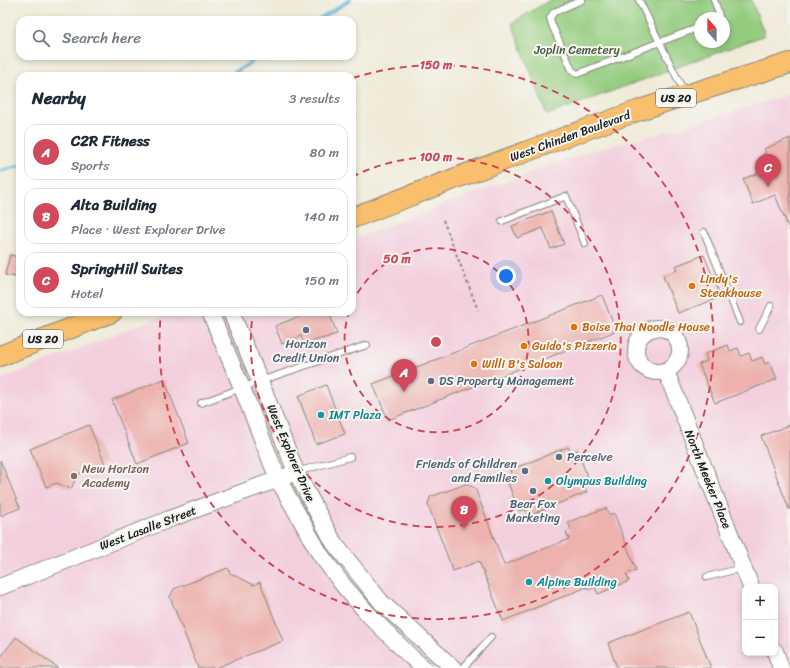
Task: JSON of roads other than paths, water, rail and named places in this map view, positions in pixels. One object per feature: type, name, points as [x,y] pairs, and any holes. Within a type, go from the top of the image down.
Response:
[{"type":"main road","name":"West Chinden Boulevard","points":[[356,216],[637,111],[788,61]]},
{"type":"main road","name":"US 20","points":[[0,356],[102,316]]},
{"type":"street","name":"West Explorer Drive","points":[[212,316],[278,479],[320,554],[342,585],[369,615],[424,668]]},
{"type":"street","name":"West Explorer Drive","points":[[233,316],[296,472],[334,543],[382,603],[453,668]]},
{"type":"street","name":"North Meeker Place","points":[[666,371],[750,584]]},
{"type":"street","name":"West Lasalle Street","points":[[0,588],[172,518],[296,472]]},
{"type":"street","points":[[777,656],[781,668]]},
{"type":"lane","points":[[582,0],[554,12],[550,18],[572,70],[577,74],[694,29]]},
{"type":"lane","points":[[639,0],[686,95]]},
{"type":"lane","points":[[714,0],[718,12]]},
{"type":"lane","points":[[502,221],[566,196],[585,244]]},
{"type":"lane","points":[[704,232],[740,322]]},
{"type":"lane","points":[[759,329],[770,306]]},
{"type":"lane","points":[[200,403],[367,345]]},
{"type":"lane","points":[[296,472],[350,457]]},
{"type":"lane","points":[[707,577],[744,567]]},
{"type":"lane","points":[[463,668],[491,637]]},
{"type":"waterway","points":[[324,16],[350,0]]},
{"type":"waterway","points":[[235,72],[255,60]]},
{"type":"waterway","points":[[0,171],[16,167]]},
{"type":"place","name":"SpringHill Suites","points":[[768,187]]},
{"type":"place","name":"Lindy's Steakhouse","points":[[692,286]]},
{"type":"place","name":"Boise Thai Noodle House","points":[[574,327]]},
{"type":"place","name":"Horizon Credit Union","points":[[306,330]]},
{"type":"place","name":"Guido's Pizzeria","points":[[524,346]]},
{"type":"place","name":"Willi B's Saloon","points":[[474,364]]},
{"type":"place","name":"DS Property Management","points":[[431,381]]},
{"type":"place","name":"C2R Fitness","points":[[404,392]]},
{"type":"place","name":"IMT Plaza","points":[[321,415]]},
{"type":"place","name":"Perceive","points":[[559,457]]},
{"type":"place","name":"Friends of Children and Families","points":[[525,471]]},
{"type":"place","name":"New Horizon Academy","points":[[74,476]]},
{"type":"place","name":"Olympus Building","points":[[548,481]]},
{"type":"place","name":"Bear Fox Marketing","points":[[533,491]]},
{"type":"place","name":"Alta Building","points":[[464,529]]},
{"type":"place","name":"Alpine Building","points":[[529,582]]},
{"type":"park label","name":"Joplin Cemetery","points":[[577,50]]}]
